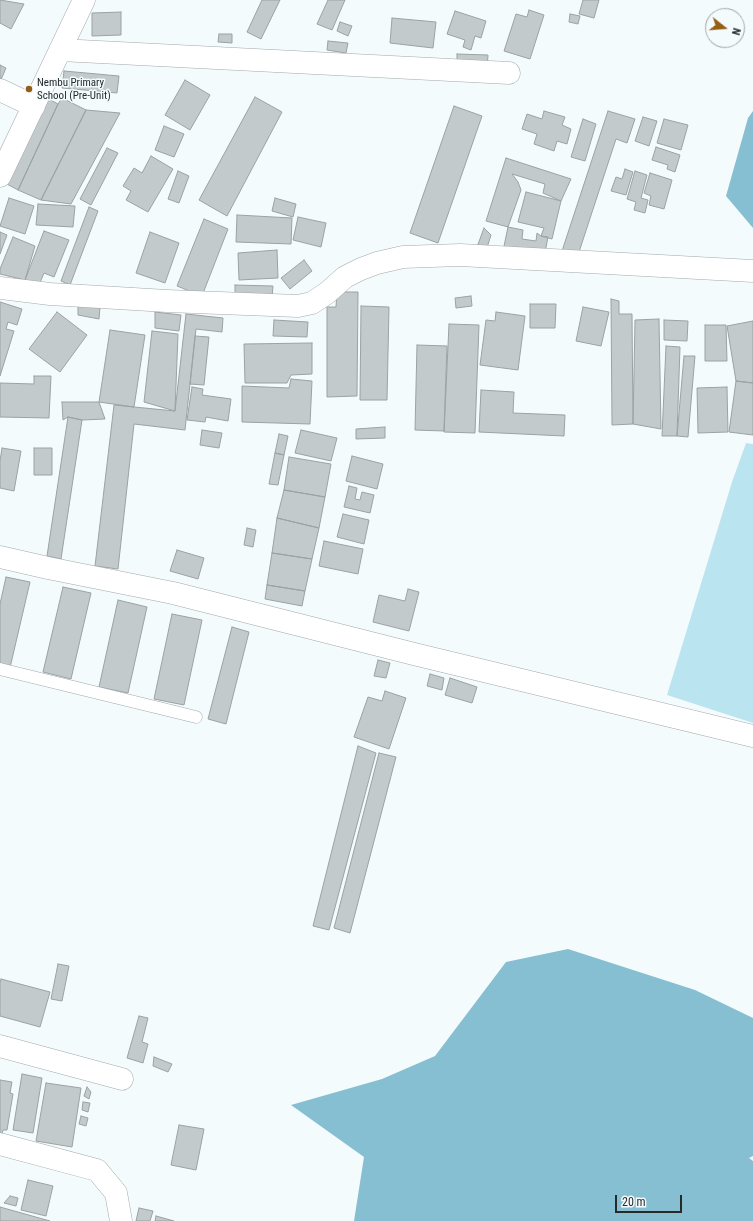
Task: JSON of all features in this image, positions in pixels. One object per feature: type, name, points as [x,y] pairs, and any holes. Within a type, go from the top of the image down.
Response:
[{"type":"street","points":[[0,176],[84,0]]},
{"type":"street","points":[[60,50],[509,73]]},
{"type":"street","points":[[0,90],[34,106]]},
{"type":"street","points":[[0,288],[50,294],[168,301],[298,306],[312,303],[327,293],[345,277],[361,269],[377,263],[403,257],[460,255],[753,271]]},
{"type":"street","points":[[0,557],[173,593],[422,656],[753,736]]},
{"type":"street","points":[[0,1046],[122,1079]]},
{"type":"street","points":[[0,1144],[97,1170],[116,1194],[121,1221]]},
{"type":"lane","points":[[0,669],[196,717]]},
{"type":"shaded area","points":[[753,111],[753,228],[726,196],[748,118]]},
{"type":"shaded area","points":[[746,443],[753,444],[753,723],[667,695],[732,482]]},
{"type":"shaded area","points":[[568,949],[695,990],[753,1018],[753,1156],[749,1158],[753,1161],[753,1221],[354,1221],[364,1157],[291,1105],[382,1079],[435,1056],[506,962]]},
{"type":"building","points":[[0,0],[24,4],[11,29],[0,23]]},
{"type":"building","points":[[262,0],[280,0],[261,39],[247,32]]},
{"type":"building","points":[[328,0],[345,0],[332,30],[317,24]]},
{"type":"building","points":[[583,0],[599,0],[594,18],[579,14]]},
{"type":"building","points":[[529,10],[544,15],[530,59],[504,51],[516,14],[527,17]]},
{"type":"building","points":[[455,11],[486,21],[481,38],[475,36],[471,50],[463,47],[465,40],[447,34]]},
{"type":"building","points":[[121,12],[121,35],[92,36],[92,13]]},
{"type":"building","points":[[570,14],[580,16],[578,24],[569,22]]},
{"type":"building","points":[[392,18],[436,22],[433,48],[390,43]]},
{"type":"building","points":[[340,22],[352,26],[348,36],[337,31]]},
{"type":"building","points":[[219,34],[232,34],[232,43],[218,42]]},
{"type":"building","points":[[328,41],[348,43],[346,53],[327,50]]},
{"type":"building","points":[[457,54],[488,55],[487,69],[457,69]]},
{"type":"building","points":[[0,65],[6,68],[0,82]]},
{"type":"building","points":[[64,71],[119,76],[117,93],[62,88]]},
{"type":"building","points":[[185,80],[210,95],[190,130],[165,115]]},
{"type":"building","points":[[45,97],[58,104],[18,190],[5,183]]},
{"type":"building","points":[[255,97],[282,112],[227,216],[199,200]]},
{"type":"building","points":[[62,98],[86,110],[41,200],[18,190]]},
{"type":"building","points":[[454,106],[482,116],[438,243],[410,233]]},
{"type":"building","points":[[86,110],[120,113],[71,204],[41,200]]},
{"type":"building","points":[[544,111],[565,117],[562,125],[571,129],[567,144],[557,141],[554,151],[534,144],[537,134],[522,129],[527,114],[542,119]]},
{"type":"building","points":[[608,111],[635,119],[627,143],[616,139],[578,255],[561,254]]},
{"type":"building","points":[[643,117],[657,121],[649,146],[635,141]]},
{"type":"building","points":[[583,119],[596,124],[585,161],[571,157]]},
{"type":"building","points":[[664,119],[688,125],[681,150],[657,143]]},
{"type":"building","points":[[164,126],[184,134],[174,157],[155,150]]},
{"type":"building","points":[[656,147],[680,155],[675,172],[667,169],[668,165],[652,160]]},
{"type":"building","points":[[107,148],[118,153],[91,205],[80,199]]},
{"type":"building","points":[[151,156],[173,169],[148,212],[126,200],[131,191],[123,186],[134,168],[142,173]]},
{"type":"building","points":[[506,158],[571,179],[561,201],[543,193],[545,184],[512,174],[518,182],[521,190],[508,227],[486,221]]},
{"type":"building","points":[[625,169],[633,172],[626,195],[611,191],[616,177],[622,179]]},
{"type":"building","points":[[178,171],[189,176],[179,203],[168,199]]},
{"type":"building","points":[[635,171],[647,175],[641,198],[648,200],[645,213],[634,210],[636,202],[627,199]]},
{"type":"building","points":[[650,173],[672,180],[664,209],[649,205],[651,196],[644,193]]},
{"type":"building","points":[[526,192],[561,201],[552,239],[541,236],[544,228],[518,222]]},
{"type":"building","points":[[9,198],[34,206],[25,234],[0,226]]},
{"type":"building","points":[[275,198],[296,204],[293,217],[272,211]]},
{"type":"building","points":[[38,204],[75,206],[73,227],[36,225]]},
{"type":"building","points":[[89,207],[98,211],[70,285],[61,281]]},
{"type":"building","points":[[237,215],[292,218],[291,244],[236,242]]},
{"type":"building","points":[[298,217],[326,223],[321,247],[293,240]]},
{"type":"building","points":[[204,219],[228,229],[202,296],[177,286]]},
{"type":"building","points":[[508,227],[523,230],[522,239],[536,241],[537,233],[541,236],[548,237],[544,258],[503,251]]},
{"type":"building","points":[[484,228],[491,235],[486,251],[477,247]]},
{"type":"building","points":[[44,231],[69,240],[54,277],[44,273],[39,285],[25,280]]},
{"type":"building","points":[[0,232],[7,235],[0,254]]},
{"type":"building","points":[[150,232],[179,243],[165,283],[136,273]]},
{"type":"building","points":[[13,237],[35,246],[25,280],[0,274],[0,269]]},
{"type":"building","points":[[277,250],[278,278],[239,280],[238,253]]},
{"type":"building","points":[[304,260],[312,271],[290,289],[281,278]]},
{"type":"building","points":[[235,285],[273,286],[272,298],[235,297]]},
{"type":"building","points":[[337,292],[358,292],[357,396],[327,397],[327,307],[336,307]]},
{"type":"building","points":[[471,296],[472,306],[456,308],[455,298]]},
{"type":"building","points":[[611,299],[619,301],[619,314],[632,314],[633,424],[612,425]]},
{"type":"building","points":[[0,302],[22,309],[17,325],[8,322],[6,329],[14,331],[0,376]]},
{"type":"building","points":[[530,304],[556,304],[555,328],[530,328]]},
{"type":"building","points":[[78,306],[100,307],[99,319],[78,315]]},
{"type":"building","points":[[361,306],[389,307],[387,400],[360,400]]},
{"type":"building","points":[[583,307],[609,312],[601,346],[576,341]]},
{"type":"building","points":[[57,312],[87,335],[60,372],[29,349]]},
{"type":"building","points":[[155,312],[181,315],[179,331],[155,328]]},
{"type":"building","points":[[496,312],[525,316],[518,370],[480,365],[486,320],[495,321]]},
{"type":"building","points":[[186,314],[223,318],[222,332],[196,329],[185,430],[134,424],[118,569],[95,566],[114,405],[175,411]]},
{"type":"building","points":[[659,319],[661,429],[633,424],[635,320]]},
{"type":"building","points":[[274,320],[308,322],[307,337],[273,336]]},
{"type":"building","points":[[664,320],[688,321],[687,341],[664,340]]},
{"type":"building","points":[[753,321],[753,383],[736,381],[727,326]]},
{"type":"building","points":[[449,324],[479,325],[475,433],[444,432]]},
{"type":"building","points":[[705,325],[726,325],[727,361],[705,361]]},
{"type":"building","points":[[110,330],[145,335],[134,407],[99,402]]},
{"type":"building","points":[[152,331],[178,334],[175,411],[144,402]]},
{"type":"building","points":[[195,336],[209,337],[204,385],[190,384]]},
{"type":"building","points":[[312,343],[312,374],[291,375],[287,383],[245,383],[244,344]]},
{"type":"building","points":[[417,345],[447,346],[444,431],[415,430]]},
{"type":"building","points":[[666,346],[680,347],[677,436],[662,436]]},
{"type":"building","points":[[684,356],[695,356],[688,437],[677,436]]},
{"type":"building","points":[[34,376],[51,376],[49,418],[0,417],[0,383],[34,384]]},
{"type":"building","points":[[291,379],[312,381],[310,424],[242,422],[242,386],[289,388]]},
{"type":"building","points":[[736,381],[753,383],[753,435],[729,432]]},
{"type":"building","points":[[192,387],[203,389],[202,395],[231,399],[228,421],[206,417],[205,422],[187,420]]},
{"type":"building","points":[[727,387],[728,432],[698,433],[697,388]]},
{"type":"building","points":[[481,390],[514,392],[513,413],[565,415],[564,436],[479,432]]},
{"type":"building","points":[[62,402],[99,402],[105,419],[82,420],[68,417],[63,420]]},
{"type":"building","points":[[68,417],[82,420],[61,559],[47,556]]},
{"type":"building","points":[[385,427],[385,438],[356,439],[356,429]]},
{"type":"building","points":[[202,430],[222,433],[219,448],[200,445]]},
{"type":"building","points":[[301,430],[337,438],[331,461],[295,453]]},
{"type":"building","points":[[279,434],[288,436],[284,455],[275,453]]},
{"type":"building","points":[[2,448],[21,451],[14,491],[0,488],[0,461]]},
{"type":"building","points":[[34,448],[52,448],[52,475],[34,475]]},
{"type":"building","points":[[275,453],[284,455],[278,485],[269,484]]},
{"type":"building","points":[[352,456],[383,464],[377,489],[346,481]]},
{"type":"building","points":[[289,457],[331,464],[325,497],[284,490]]},
{"type":"building","points":[[349,486],[357,488],[355,499],[360,500],[362,492],[374,495],[370,513],[344,507]]},
{"type":"building","points":[[284,490],[325,497],[319,528],[277,518]]},
{"type":"building","points":[[343,514],[369,520],[364,544],[337,537]]},
{"type":"building","points":[[277,518],[319,528],[312,559],[272,553]]},
{"type":"building","points":[[247,528],[256,530],[253,547],[244,545]]},
{"type":"building","points":[[324,541],[363,549],[358,574],[319,566]]},
{"type":"building","points":[[177,550],[204,558],[198,579],[170,571]]},
{"type":"building","points":[[272,553],[312,559],[305,591],[267,585]]},
{"type":"building","points":[[6,577],[30,582],[9,672],[0,665],[0,604]]},
{"type":"building","points":[[267,585],[305,591],[302,606],[265,599]]},
{"type":"building","points":[[63,587],[91,593],[71,679],[43,672]]},
{"type":"building","points":[[408,589],[419,592],[409,631],[373,622],[379,595],[405,601]]},
{"type":"building","points":[[118,600],[147,607],[128,693],[99,687]]},
{"type":"building","points":[[172,614],[202,620],[184,705],[154,699]]},
{"type":"building","points":[[232,627],[249,632],[226,724],[208,719]]},
{"type":"building","points":[[378,660],[390,663],[386,678],[374,676]]},
{"type":"building","points":[[430,674],[444,678],[442,690],[427,686]]},
{"type":"building","points":[[450,678],[477,687],[472,703],[445,695]]},
{"type":"building","points":[[385,691],[406,698],[389,749],[354,737],[368,697],[382,701]]},
{"type":"building","points":[[358,746],[376,753],[329,930],[313,926]]},
{"type":"building","points":[[379,753],[396,757],[350,933],[334,928]]},
{"type":"building","points":[[58,964],[69,966],[62,1001],[51,999]]},
{"type":"building","points":[[1,979],[50,992],[40,1027],[0,1016]]},
{"type":"building","points":[[139,1016],[148,1018],[142,1042],[148,1044],[143,1063],[127,1058]]},
{"type":"building","points":[[154,1057],[172,1064],[168,1072],[153,1066]]},
{"type":"building","points":[[22,1074],[42,1078],[33,1133],[13,1130]]},
{"type":"building","points":[[0,1080],[12,1082],[10,1093],[13,1094],[7,1130],[3,1130],[2,1134],[0,1134]]},
{"type":"building","points":[[46,1083],[81,1088],[72,1147],[36,1141]]},
{"type":"building","points":[[87,1087],[91,1092],[89,1099],[84,1096]]},
{"type":"building","points":[[83,1102],[90,1103],[88,1112],[82,1110]]},
{"type":"building","points":[[81,1116],[88,1118],[86,1126],[79,1124]]},
{"type":"building","points":[[179,1125],[204,1129],[196,1170],[171,1165]]},
{"type":"building","points":[[28,1180],[53,1186],[46,1216],[21,1210]]},
{"type":"building","points":[[10,1196],[18,1198],[16,1206],[4,1203]]},
{"type":"building","points":[[0,1207],[50,1221],[0,1221]]},
{"type":"building","points":[[139,1208],[153,1211],[150,1221],[136,1221]]},
{"type":"building","points":[[156,1216],[174,1221],[155,1221]]},
{"type":"place","name":"Nembu Primary School (Pre-Unit)","points":[[29,89]]}]
